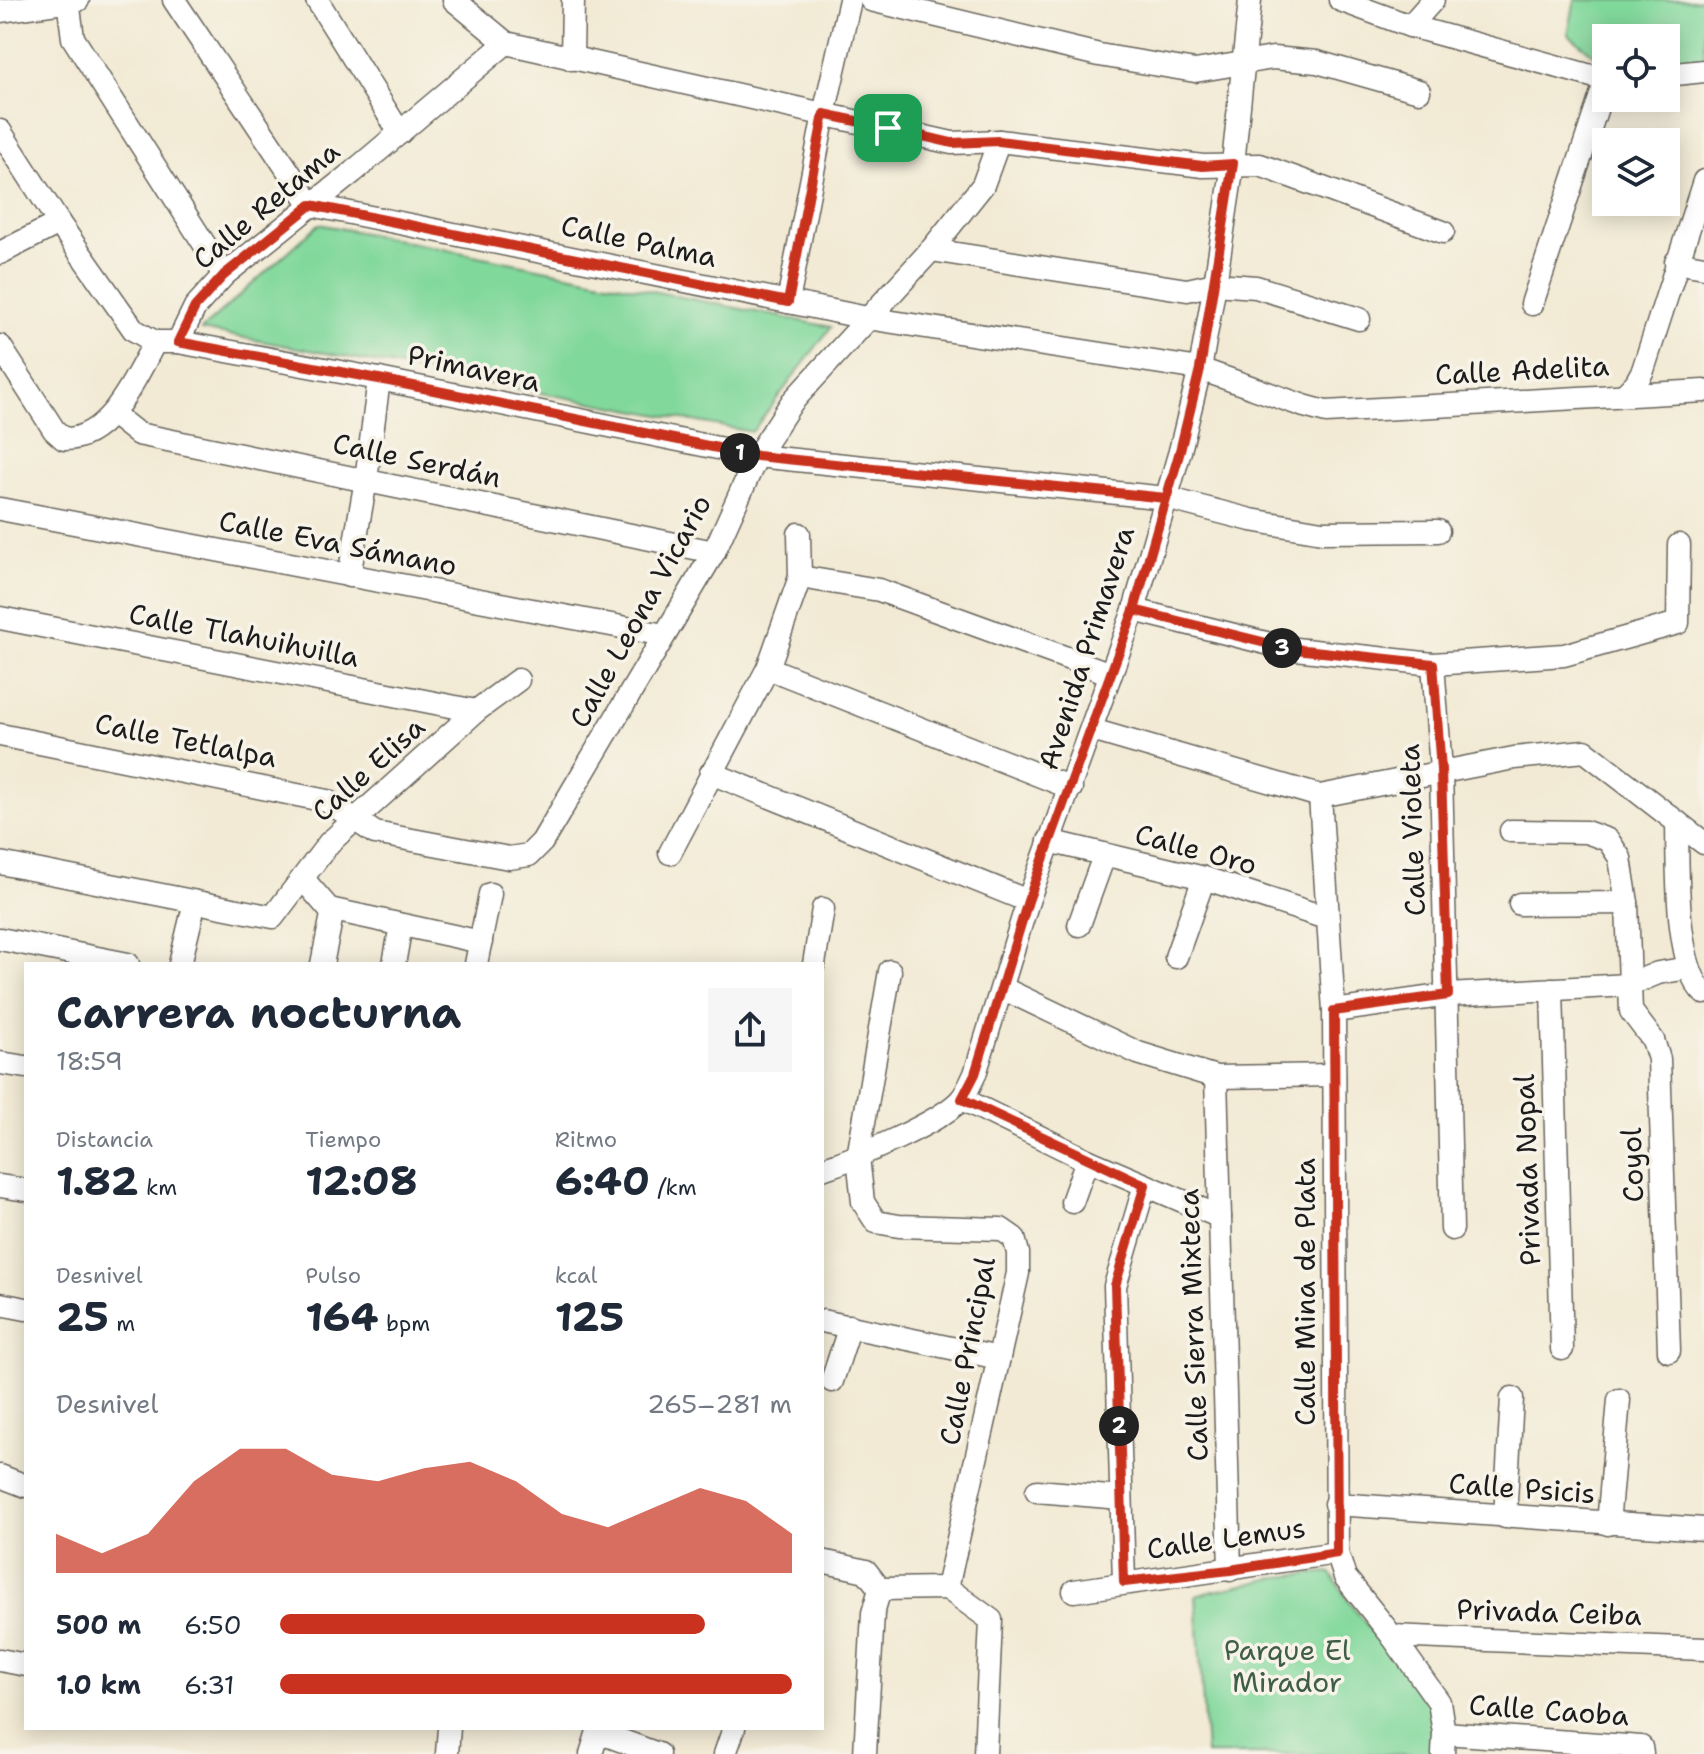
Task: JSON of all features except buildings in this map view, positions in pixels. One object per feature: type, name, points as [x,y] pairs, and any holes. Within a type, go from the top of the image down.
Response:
[{"type":"street","points":[[0,11],[72,0],[73,38],[224,275]]},
{"type":"street","points":[[174,0],[311,205]]},
{"type":"street","points":[[317,0],[400,133]]},
{"type":"street","points":[[454,0],[506,43],[572,59],[952,143],[999,141],[1203,166],[1260,165],[1443,232]]},
{"type":"street","points":[[572,59],[573,0]]},
{"type":"street","points":[[788,302],[824,114],[850,0]]},
{"type":"street","points":[[871,0],[1112,57],[1195,71],[1273,58],[1317,62],[1419,91]]},
{"type":"street","name":"Avenida Primavera","points":[[962,1099],[975,1074],[1028,901],[1134,610],[1200,369],[1233,164],[1250,0]]},
{"type":"street","points":[[1340,0],[1410,26],[1592,76]]},
{"type":"street","points":[[1410,26],[1433,0]]},
{"type":"street","name":"Calle Retama","points":[[0,346],[54,430],[64,439],[76,439],[114,415],[166,342],[224,275],[506,43]]},
{"type":"street","points":[[1680,74],[1704,71]]},
{"type":"street","points":[[1532,304],[1595,112]]},
{"type":"street","points":[[0,131],[59,223],[134,330],[166,342]]},
{"type":"street","name":"Calle Leona Vicario","points":[[353,821],[375,833],[509,858],[529,855],[542,842],[714,552],[757,456],[792,402],[931,250],[983,185],[999,141]]},
{"type":"street","name":"Calle Adelita","points":[[1200,369],[1326,412],[1625,394],[1643,370],[1704,181]]},
{"type":"street","name":"Calle Palma","points":[[311,205],[867,318],[1200,369]]},
{"type":"street","points":[[0,253],[59,223]]},
{"type":"street","points":[[931,250],[1187,290],[1215,284],[1256,287],[1359,319]]},
{"type":"street","points":[[1676,262],[1704,267]]},
{"type":"street","name":"Primavera","points":[[166,342],[379,379],[757,456],[1166,498],[1251,520],[1322,532],[1438,531]]},
{"type":"street","points":[[349,576],[379,379]]},
{"type":"street","points":[[1625,394],[1704,391]]},
{"type":"street","name":"Calle Serdán","points":[[114,415],[138,434],[714,552]]},
{"type":"street","name":"Calle Eva Sámano","points":[[0,509],[664,635]]},
{"type":"street","points":[[670,853],[768,668],[800,577],[799,534]]},
{"type":"street","points":[[1134,610],[1286,648],[1433,664],[1564,655],[1678,623],[1679,545]]},
{"type":"street","points":[[800,577],[879,590],[1111,674]]},
{"type":"street","name":"Calle Tlahuihuilla","points":[[0,618],[476,711]]},
{"type":"street","name":"Calle Violeta","points":[[1433,664],[1441,770],[1452,1229]]},
{"type":"street","points":[[768,668],[1071,788]]},
{"type":"street","name":"Calle Elisa","points":[[195,902],[273,917],[329,843],[476,711],[518,680]]},
{"type":"street","points":[[1092,730],[1320,796],[1441,770],[1585,751],[1704,843]]},
{"type":"street","name":"Calle Tetlalpa","points":[[0,735],[255,784],[327,801],[353,821]]},
{"type":"street","points":[[711,773],[1028,901]]},
{"type":"street","name":"Calle Mina de Plata","points":[[1320,796],[1334,1011],[1337,1553],[1345,1577],[1439,1702],[1443,1744]]},
{"type":"street","points":[[1677,822],[1683,945],[1697,987],[1704,993]]},
{"type":"street","points":[[1511,831],[1586,832],[1608,840],[1620,858],[1627,903],[1629,985]]},
{"type":"street","name":"Calle Oro","points":[[1049,841],[1204,878],[1326,918]]},
{"type":"street","points":[[1079,925],[1104,856]]},
{"type":"street","points":[[0,863],[195,902],[180,962]]},
{"type":"street","points":[[1176,957],[1204,878]]},
{"type":"street","points":[[303,879],[329,909],[401,925],[478,953],[490,894]]},
{"type":"street","points":[[1520,904],[1627,903]]},
{"type":"street","points":[[814,962],[823,909]]},
{"type":"street","points":[[322,962],[333,910]]},
{"type":"street","points":[[394,962],[401,925]]},
{"type":"street","points":[[0,939],[118,962]]},
{"type":"street","points":[[1334,1011],[1448,995],[1629,985],[1658,973],[1689,968]]},
{"type":"street","points":[[858,1157],[890,971]]},
{"type":"street","name":"Coyol","points":[[1629,985],[1631,1011],[1653,1040],[1659,1059],[1669,1351]]},
{"type":"street","points":[[1002,988],[1138,1053],[1216,1077],[1334,1075]]},
{"type":"street","name":"Privada Nopal","points":[[1552,989],[1562,1349]]},
{"type":"street","points":[[0,1063],[24,1067]]},
{"type":"street","name":"Calle Sierra Mixteca","points":[[1216,1077],[1230,1570]]},
{"type":"street","points":[[824,1168],[858,1157],[931,1120],[962,1099],[1087,1160],[1220,1217]]},
{"type":"street","name":"Calle Principal","points":[[858,1157],[863,1202],[876,1222],[899,1226],[1001,1229],[1014,1238],[1018,1253],[1018,1273],[947,1588]]},
{"type":"street","points":[[1072,1202],[1087,1160]]},
{"type":"street","points":[[1124,1582],[1115,1286],[1145,1185]]},
{"type":"street","points":[[0,1186],[24,1190]]},
{"type":"street","points":[[0,1304],[24,1309]]},
{"type":"street","points":[[824,1321],[999,1358]]},
{"type":"street","points":[[832,1381],[850,1326]]},
{"type":"street","points":[[1505,1517],[1512,1398]]},
{"type":"street","points":[[1608,1524],[1619,1400]]},
{"type":"street","points":[[0,1476],[24,1485]]},
{"type":"street","points":[[1037,1491],[1121,1498]]},
{"type":"street","name":"Calle Psicis","points":[[1335,1504],[1704,1529]]},
{"type":"street","name":"Calle Lemus","points":[[1074,1591],[1337,1553]]},
{"type":"street","points":[[824,1561],[866,1571],[880,1589]]},
{"type":"street","points":[[880,1589],[947,1588],[991,1620],[985,1754]]},
{"type":"street","points":[[865,1754],[873,1613],[880,1589]]},
{"type":"street","name":"Privada Ceiba","points":[[1392,1636],[1704,1649]]},
{"type":"street","points":[[0,1660],[24,1665]]},
{"type":"street","points":[[447,1754],[449,1730]]},
{"type":"street","points":[[591,1754],[599,1730],[658,1754]]},
{"type":"street","points":[[725,1754],[733,1730]]},
{"type":"street","name":"Calle Caoba","points":[[1443,1744],[1641,1747],[1642,1754]]},
{"type":"green space","points":[[1575,0],[1704,0],[1704,61],[1680,62],[1680,24],[1592,24],[1592,53],[1568,34]]},
{"type":"green space","points":[[319,224],[831,327],[752,432],[201,330]]},
{"type":"green space","name":"Parque El Mirador","points":[[1330,1572],[1355,1611],[1431,1702],[1438,1730],[1432,1754],[1206,1754],[1196,1595],[1279,1577]]},
{"type":"route","points":[[888,128],[824,114],[788,302],[311,205],[224,275],[195,307],[178,342],[379,379],[757,456],[1166,498],[1134,610],[1028,901],[975,1074],[962,1099],[1145,1185],[1115,1286],[1124,1582],[1230,1570],[1337,1553],[1334,1011],[1448,995],[1441,770],[1433,664],[1286,648],[1134,610],[1180,451],[1200,369],[1233,164],[1203,166],[999,141],[952,143],[888,128]]}]
